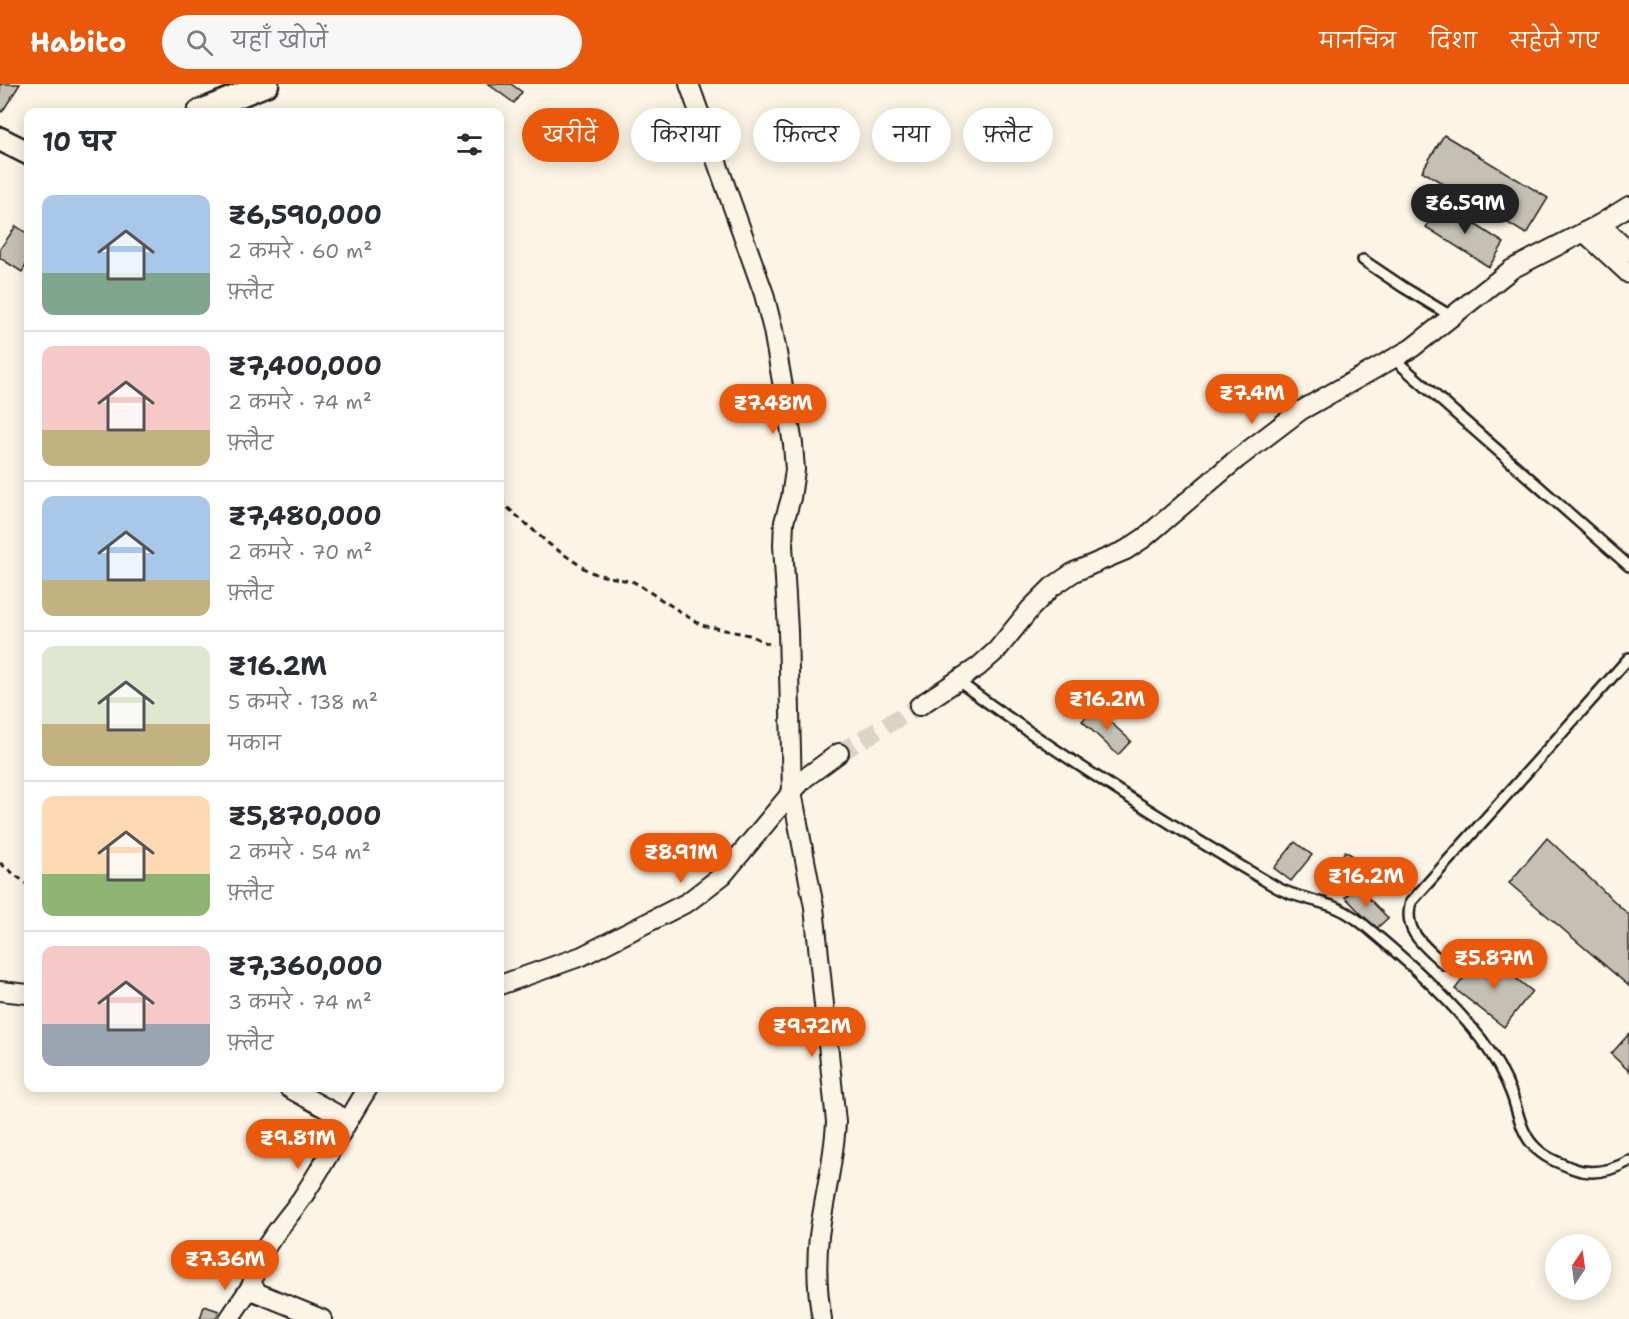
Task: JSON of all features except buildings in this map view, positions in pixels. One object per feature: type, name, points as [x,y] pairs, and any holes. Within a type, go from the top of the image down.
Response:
[{"type":"street","points":[[208,108],[267,84]]},
{"type":"street","points":[[689,84],[764,294],[780,368],[795,470],[791,498],[784,522],[783,545],[787,588],[792,792],[814,907],[836,1122],[835,1148],[819,1238],[818,1295],[822,1319]]},
{"type":"street","points":[[0,139],[24,151]]},
{"type":"street","points":[[920,706],[958,681],[997,650],[1031,608],[1052,587],[1074,572],[1126,550],[1144,538],[1237,459],[1300,411],[1412,348],[1512,269],[1592,228],[1629,206]]},
{"type":"street","points":[[1592,228],[1629,252]]},
{"type":"street","points":[[1592,228],[1629,274]]},
{"type":"street","points":[[504,984],[582,956],[688,902],[723,876],[805,778],[839,753]]},
{"type":"street","points":[[0,991],[24,994]]},
{"type":"street","points":[[296,1092],[348,1120]]},
{"type":"street","points":[[230,1319],[281,1227],[302,1198],[366,1092]]},
{"type":"street","points":[[254,1278],[254,1290],[322,1319]]},
{"type":"lane","points":[[1363,260],[1451,316]]},
{"type":"lane","points":[[1395,359],[1629,566]]},
{"type":"lane","points":[[1445,965],[1419,940],[1409,926],[1407,914],[1411,902],[1629,658]]},
{"type":"lane","points":[[958,681],[1078,765],[1233,862],[1280,889],[1349,913],[1363,924],[1455,1009],[1482,1041],[1511,1093],[1526,1135],[1532,1145],[1545,1156],[1580,1171],[1599,1173],[1629,1161]]},
{"type":"path","points":[[504,505],[543,539],[588,571],[634,582],[701,625],[750,635],[789,654]]},
{"type":"path","points":[[0,862],[24,882]]},
{"type":"tunnel","points":[[839,753],[919,706]]}]
